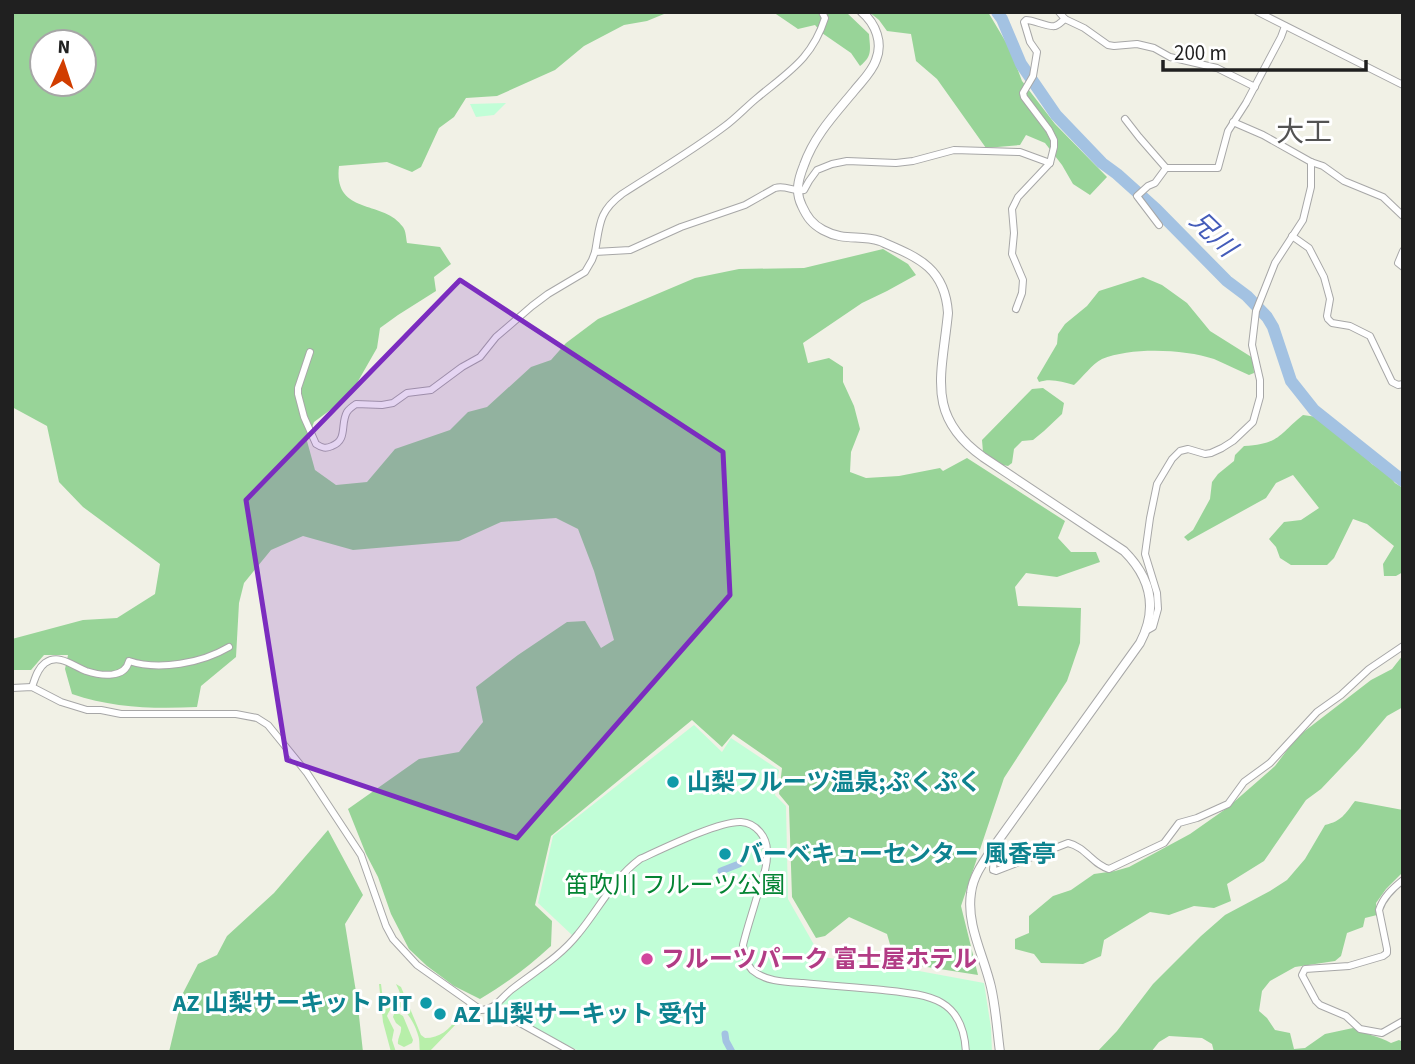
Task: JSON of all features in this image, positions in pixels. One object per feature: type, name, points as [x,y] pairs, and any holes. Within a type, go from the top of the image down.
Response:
[{"type":"street","points":[[310,352],[298,388],[299,402],[316,444],[321,447],[334,446],[341,439],[346,414],[356,404],[393,403],[408,393],[431,390],[480,357],[496,337],[532,306],[585,272],[595,251],[602,215],[611,203],[726,125],[799,64],[823,26],[825,18],[822,12]]},
{"type":"street","points":[[862,12],[878,36],[877,59],[816,138],[801,172],[797,191],[808,218],[820,229],[836,236],[872,238],[921,260],[931,268],[946,294],[948,313],[941,383],[942,405],[955,432],[983,457],[1124,551],[1144,577],[1150,602],[1146,631],[1132,654],[975,877],[971,891],[971,922],[991,989],[1000,1052]]},
{"type":"street","points":[[1059,12],[1065,19],[1084,28],[1108,45],[1136,44],[1154,48],[1170,57],[1217,68],[1255,87]]},
{"type":"street","points":[[1258,12],[1403,85]]},
{"type":"street","points":[[1016,309],[1023,280],[1012,254],[1012,209],[1018,197],[1050,163],[1054,147],[1052,134],[1026,101],[1023,93],[1033,76],[1037,52],[1030,42],[1024,22],[1036,21],[1050,27],[1065,19]]},
{"type":"street","points":[[1125,118],[1166,168],[1218,168],[1228,131],[1255,87],[1285,26]]},
{"type":"street","points":[[1233,122],[1323,166],[1344,181],[1383,197],[1403,216]]},
{"type":"street","points":[[595,251],[630,250],[681,227],[744,205],[775,188],[804,190],[817,170],[847,161],[897,163],[954,150],[1020,152],[1050,163]]},
{"type":"street","points":[[1146,631],[1153,627],[1158,609],[1157,593],[1145,554],[1157,484],[1172,459],[1181,451],[1188,449],[1205,454],[1222,448],[1253,422],[1260,397],[1260,380],[1252,345],[1256,311],[1275,263],[1303,220],[1311,187],[1311,162]]},
{"type":"street","points":[[1159,226],[1137,196],[1155,183],[1166,168]]},
{"type":"street","points":[[1292,236],[1308,248],[1324,277],[1330,299],[1328,319],[1332,323],[1350,326],[1370,335],[1392,382],[1403,384]]},
{"type":"street","points":[[1403,251],[1398,263],[1403,267]]},
{"type":"street","points":[[995,845],[993,870],[996,871],[1068,842],[1078,845],[1103,868],[1109,869],[1161,845],[1179,822],[1197,818],[1227,804],[1244,782],[1270,763],[1317,712],[1341,695],[1369,669],[1403,646]]},
{"type":"street","points":[[32,687],[39,669],[56,659],[86,671],[115,675],[127,668],[129,661],[142,665],[177,663],[209,656],[229,647]]},
{"type":"street","points":[[12,688],[32,687],[61,702],[87,710],[121,714],[236,713],[257,718],[268,725],[307,773],[361,855],[393,939],[417,965],[481,1010],[493,1008],[577,936],[616,882],[640,859],[724,824],[748,823],[762,833],[767,852],[764,874],[743,945],[744,956],[752,970],[766,978],[782,982],[930,996],[953,1012],[959,1021],[965,1035],[966,1052]]},
{"type":"street","points":[[1403,880],[1391,889],[1380,909],[1387,953],[1349,966],[1305,969],[1302,975],[1320,1005],[1346,1016],[1360,1029],[1382,1033],[1403,1021]]},
{"type":"street","points":[[493,1008],[572,1052]]},
{"type":"highlighted area","points":[[460,280],[723,452],[730,595],[517,838],[287,760],[246,500]]},
{"type":"green space","points":[[12,12],[682,12],[624,25],[584,46],[555,70],[497,96],[466,98],[454,117],[439,128],[421,167],[412,172],[387,162],[339,166],[339,182],[344,193],[352,200],[395,218],[404,229],[407,243],[440,247],[451,264],[434,277],[436,291],[380,328],[377,348],[357,383],[337,405],[314,422],[307,441],[315,470],[336,485],[367,482],[395,449],[450,430],[468,412],[487,407],[531,367],[551,360],[566,343],[598,319],[695,278],[739,269],[804,268],[883,249],[908,264],[916,275],[862,303],[803,343],[808,363],[829,358],[843,367],[843,382],[854,406],[860,429],[851,452],[850,472],[866,478],[899,476],[940,468],[943,471],[967,458],[1065,521],[1058,538],[1071,552],[1096,552],[1100,562],[1057,577],[1026,573],[1015,587],[1018,606],[1081,608],[1080,643],[1067,681],[1004,778],[961,906],[978,975],[895,962],[887,934],[849,917],[825,936],[816,938],[792,897],[789,806],[779,794],[782,768],[733,734],[722,747],[692,720],[551,836],[535,905],[552,921],[551,946],[480,999],[454,986],[409,949],[391,914],[348,809],[419,759],[459,752],[483,722],[476,687],[567,622],[585,621],[601,648],[614,640],[594,571],[578,529],[556,518],[501,522],[459,541],[353,550],[303,536],[271,550],[244,583],[239,603],[236,657],[201,686],[197,707],[118,705],[87,699],[72,694],[65,669],[68,655],[44,655],[31,670],[12,670],[12,639],[83,620],[117,618],[155,594],[160,564],[83,507],[59,482],[47,426],[12,407]]},
{"type":"green space","points":[[773,12],[846,12],[869,34],[869,55],[860,66],[851,53],[815,25],[798,29]]},
{"type":"green space","points":[[869,12],[988,12],[1010,49],[1022,81],[1055,124],[1107,177],[1090,195],[1073,184],[1045,143],[1026,135],[1020,145],[986,148],[937,79],[916,61],[911,34],[887,31]]},
{"type":"green space","points":[[506,103],[494,115],[476,117],[470,104]]},
{"type":"green space","points":[[1143,277],[1162,285],[1187,303],[1210,331],[1253,358],[1254,373],[1249,375],[1202,356],[1173,351],[1142,351],[1102,359],[1074,385],[1052,380],[1039,382],[1037,378],[1057,344],[1058,334],[1065,324],[1087,306],[1099,291]]},
{"type":"green space","points":[[1043,388],[1064,403],[1062,414],[1033,440],[1022,441],[1014,449],[1012,463],[1008,466],[997,464],[983,452],[982,440],[1032,389]]},
{"type":"green space","points":[[1303,415],[1317,417],[1351,442],[1372,464],[1403,488],[1403,572],[1396,576],[1384,576],[1383,564],[1394,546],[1367,524],[1353,519],[1334,558],[1327,565],[1291,565],[1280,558],[1269,539],[1284,522],[1301,520],[1319,508],[1293,475],[1276,483],[1266,498],[1188,541],[1184,537],[1193,530],[1210,499],[1212,482],[1234,461],[1235,455],[1244,446],[1272,441]]},
{"type":"green space","points":[[1403,655],[1403,707],[1387,716],[1321,789],[1306,800],[1264,861],[1227,884],[1231,901],[1214,908],[1194,906],[1169,915],[1150,912],[1104,940],[1101,956],[1083,964],[1041,963],[1034,954],[1015,949],[1015,939],[1029,933],[1029,916],[1053,896],[1071,890],[1094,874],[1129,867],[1190,834],[1227,808],[1275,766],[1297,737],[1371,680],[1392,669]]},
{"type":"green space","name":"笛吹川 フルーツ公園","points":[[694,725],[722,752],[731,738],[779,770],[775,795],[786,806],[788,899],[821,957],[892,966],[984,983],[992,1052],[581,1052],[496,1009],[496,1001],[566,945],[572,935],[538,903],[553,836]]},
{"type":"green space","points":[[1355,801],[1403,810],[1403,872],[1376,903],[1377,915],[1365,918],[1363,927],[1347,933],[1341,956],[1335,961],[1295,967],[1270,981],[1262,991],[1259,1011],[1275,1030],[1290,1033],[1294,1049],[1305,1048],[1325,1034],[1353,1028],[1391,1043],[1399,1040],[1403,1042],[1403,1052],[1214,1052],[1212,1044],[1202,1038],[1169,1036],[1159,1042],[1151,1052],[1097,1052],[1153,984],[1201,936],[1225,915],[1287,880],[1305,859],[1325,825],[1339,819]]},
{"type":"green space","points":[[328,830],[363,895],[345,924],[363,1052],[169,1052],[183,993],[198,964],[217,955],[227,936],[274,893]]},
{"type":"green space","points":[[379,984],[383,1000],[389,1004],[397,1002],[400,997],[396,984],[401,987],[421,1035],[425,1038],[440,1035],[457,1018],[461,1019],[429,1052],[420,1052],[419,1037],[413,1023],[405,1011],[396,1006],[387,1016],[394,1030],[392,1040],[396,1052],[391,1052],[383,1022]]},
{"type":"green space","points":[[398,1013],[403,1016],[413,1040],[404,1047],[398,1044],[401,1027],[393,1017]]},
{"type":"waterway","name":"兄川","points":[[997,12],[1021,64],[1056,115],[1102,163],[1156,209],[1267,317],[1273,327],[1291,381],[1314,410],[1403,481]]},
{"type":"waterway","points":[[721,871],[739,864]]},
{"type":"waterway","points":[[725,1034],[732,1052]]},
{"type":"place","name":"山梨フルーツ温泉;ぷくぷく","points":[[673,782]]},
{"type":"place","name":"バーベキューセンター 風香亭","points":[[725,854]]},
{"type":"place","name":"フルーツパーク 富士屋ホテル","points":[[647,959]]},
{"type":"place","name":"AZ 山梨サーキット PIT","points":[[426,1003]]},
{"type":"place","name":"AZ 山梨サーキット 受付","points":[[440,1014]]},
{"type":"district","name":"大工","points":[[1304,132]]}]
